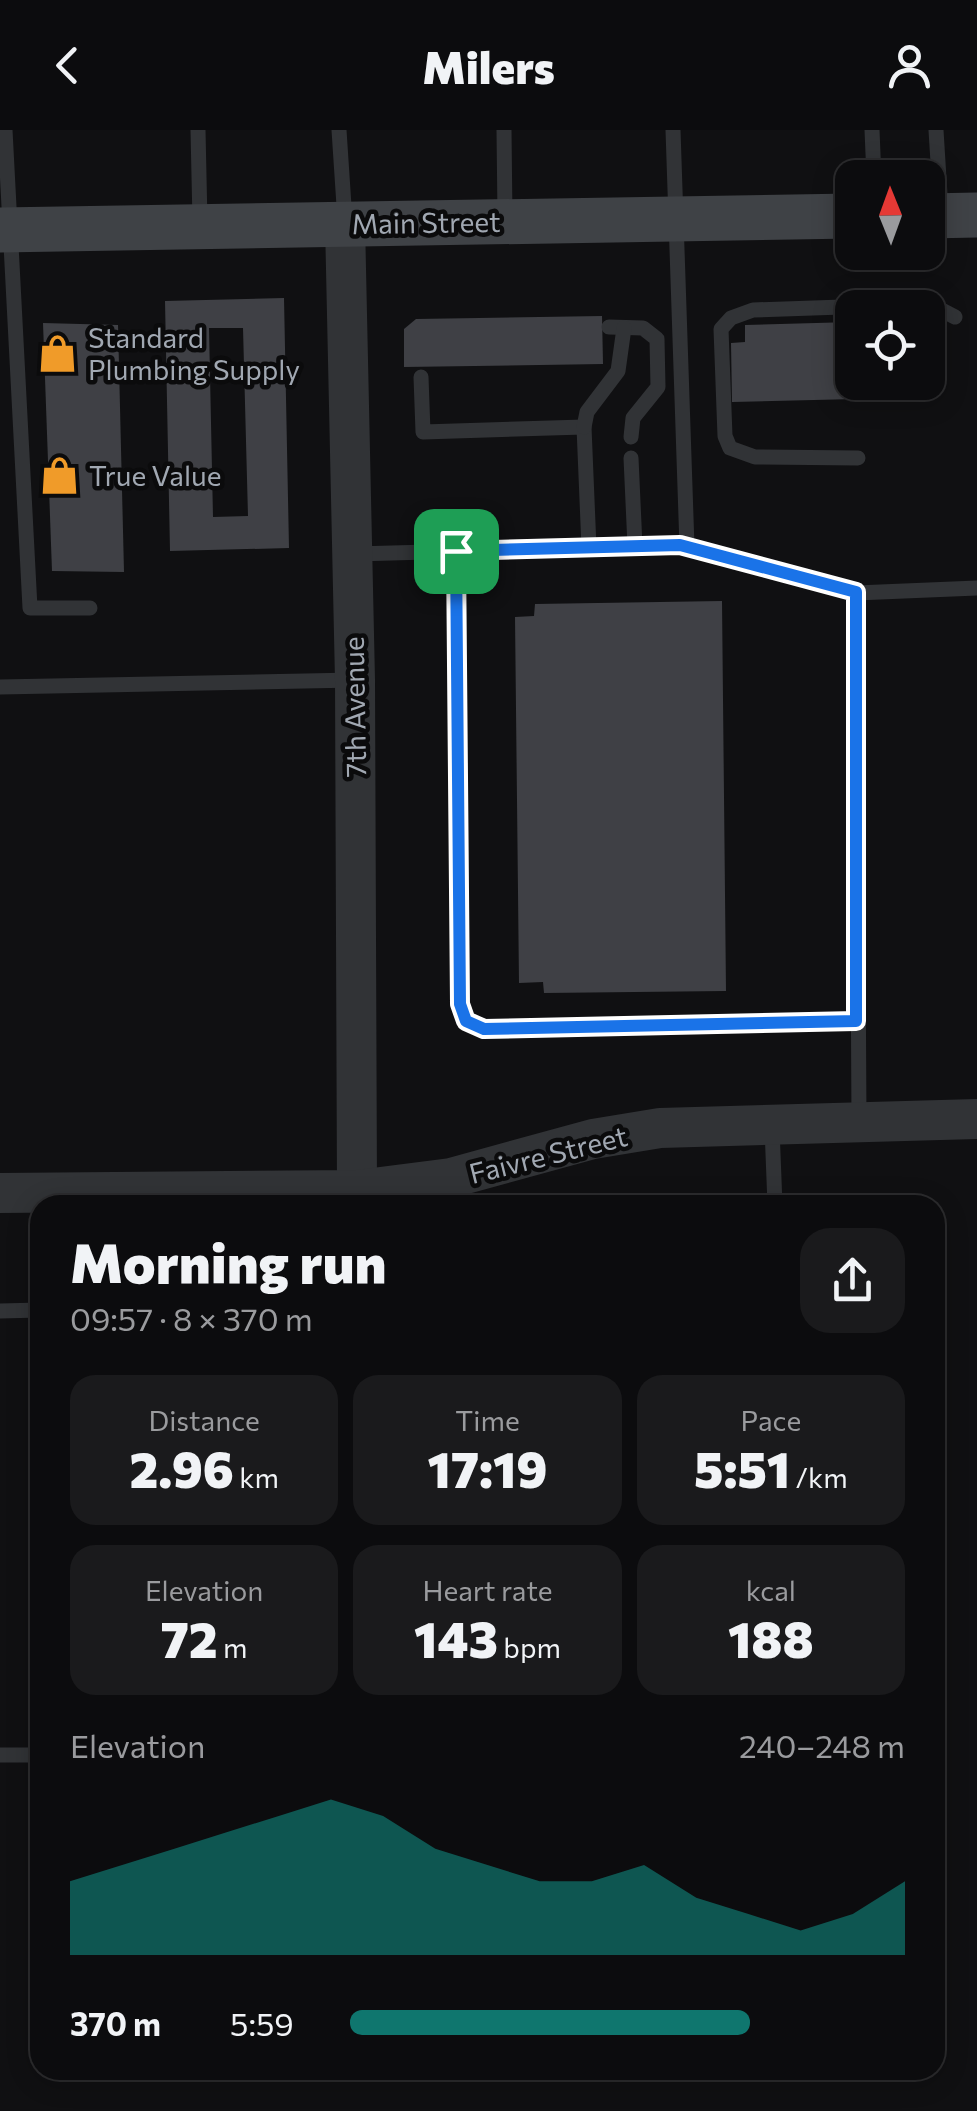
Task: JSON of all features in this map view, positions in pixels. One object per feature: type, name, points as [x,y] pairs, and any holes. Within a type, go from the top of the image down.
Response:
[{"type":"main road","name":"Main Street","points":[[4,230],[835,216]]},
{"type":"street","name":"7th Avenue","points":[[345,223],[354,680],[357,1195]]},
{"type":"street","name":"Faivre Street","points":[[371,1195],[626,1133],[858,1120],[977,1119]]},
{"type":"street","name":"Faivre Street","points":[[0,1192],[178,1195]]},
{"type":"lane","points":[[5,130],[4,230],[30,608],[90,608]]},
{"type":"lane","points":[[198,130],[200,226]]},
{"type":"lane","points":[[339,130],[345,223]]},
{"type":"lane","points":[[504,130],[505,221]]},
{"type":"lane","points":[[673,130],[688,547]]},
{"type":"lane","points":[[872,130],[873,160]]},
{"type":"lane","points":[[936,130],[948,215]]},
{"type":"lane","points":[[858,458],[756,457],[730,448],[725,436],[721,329],[730,318],[753,310],[930,304],[955,317]]},
{"type":"lane","points":[[588,548],[584,427],[586,412],[618,370],[616,328],[643,328],[657,339],[658,387],[634,418],[631,437]]},
{"type":"lane","points":[[421,376],[423,432],[584,427]]},
{"type":"lane","points":[[632,458],[635,546]]},
{"type":"lane","points":[[352,554],[688,547],[856,592],[977,588]]},
{"type":"lane","points":[[456,551],[460,1004],[466,1021],[484,1029],[856,1021]]},
{"type":"lane","points":[[856,592],[858,1120]]},
{"type":"lane","points":[[0,687],[354,680]]},
{"type":"lane","points":[[772,1124],[775,1195]]},
{"type":"lane","points":[[0,1311],[30,1310]]},
{"type":"lane","points":[[0,1755],[30,1755]]},
{"type":"building","points":[[284,298],[289,548],[170,551],[165,301]],"holes":[[[209,328],[243,328],[248,516],[213,517]]]},
{"type":"building","points":[[602,316],[603,364],[404,367],[404,329],[416,319]]},
{"type":"building","points":[[835,322],[835,400],[732,402],[731,343],[745,342],[745,325]]},
{"type":"building","points":[[43,323],[118,325],[124,572],[52,571]]},
{"type":"building","points":[[722,601],[726,991],[544,993],[543,982],[519,983],[515,617],[534,616],[535,604]]},
{"type":"place","name":"Standard Plumbing Supply","points":[[58,353]]},
{"type":"place","name":"True Value","points":[[59,475]]},
{"type":"route","points":[[680,545],[752,568],[856,592],[856,1021],[484,1029],[466,1021],[460,1004],[456,551],[680,545]]}]
